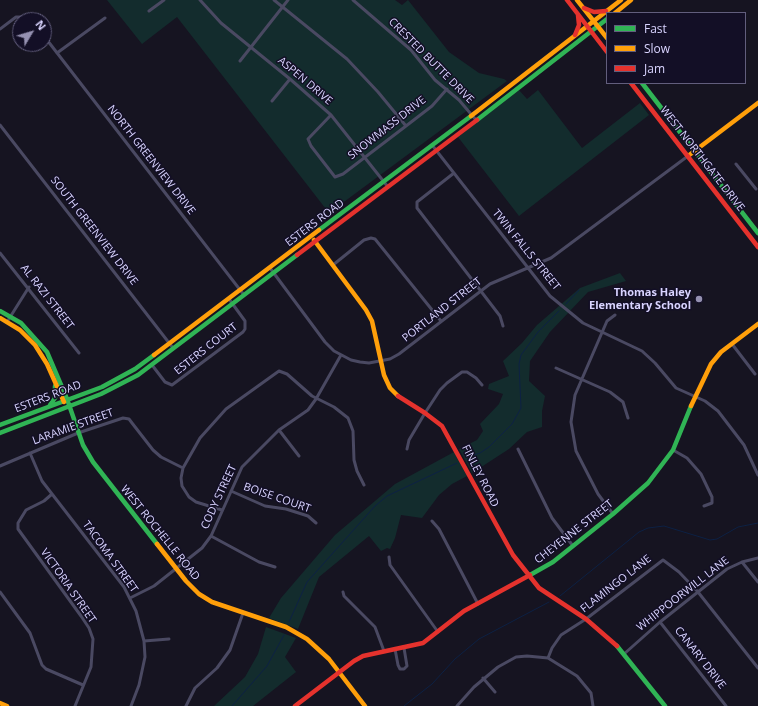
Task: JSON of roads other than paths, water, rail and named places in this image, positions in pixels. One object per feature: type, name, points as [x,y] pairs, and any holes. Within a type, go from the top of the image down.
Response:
[{"type":"main road","points":[[567,0],[606,51]]},
{"type":"main road","points":[[577,0],[606,37]]},
{"type":"main road","name":"ESTERS ROAD","points":[[606,12],[621,0]]},
{"type":"main road","points":[[616,12],[631,0]]},
{"type":"main road","points":[[583,7],[599,12],[609,10]]},
{"type":"main road","name":"ESTERS ROAD","points":[[0,425],[120,378],[169,344],[241,290],[606,12]]},
{"type":"main road","points":[[574,37],[579,25],[578,13]]},
{"type":"main road","name":"ESTERS ROAD","points":[[0,432],[122,384],[152,365],[606,20]]},
{"type":"main road","name":"WEST NORTHGATE DRIVE","points":[[633,84],[758,247]]},
{"type":"main road","name":"WEST NORTHGATE DRIVE","points":[[643,84],[758,233]]},
{"type":"main road","points":[[641,95],[646,89]]},
{"type":"main road","name":"PORTLAND STREET","points":[[688,156],[758,103]]},
{"type":"main road","points":[[729,210],[736,205]]},
{"type":"main road","name":"FINLEY ROAD","points":[[311,237],[366,310],[372,321],[387,383],[396,395],[425,413],[442,426],[450,437],[499,533],[529,577],[539,588],[551,597],[586,619],[606,634],[624,654],[665,706]]},
{"type":"main road","name":"WEST ROCHELLE ROAD","points":[[0,311],[10,316],[30,332],[47,352],[78,433],[93,462],[176,569],[199,594],[212,602],[286,627],[308,639],[321,651],[339,672],[365,706]]},
{"type":"main road","name":"WEST ROCHELLE ROAD","points":[[0,318],[20,330],[35,345],[65,399]]},
{"type":"main road","name":"CHEYENNE STREET","points":[[295,706],[339,672],[363,656],[424,643],[464,611],[529,577],[553,562],[613,514],[648,483],[673,450],[694,397],[711,364],[732,344],[758,324]]},
{"type":"main road","points":[[48,406],[55,398],[52,377]]},
{"type":"main road","points":[[14,420],[16,426]]},
{"type":"main road","points":[[0,703],[7,706]]},
{"type":"street","points":[[149,11],[164,0]]},
{"type":"street","name":"ASPEN DRIVE","points":[[200,0],[221,23],[290,79],[331,115],[388,186]]},
{"type":"street","points":[[274,0],[360,72],[406,126]]},
{"type":"street","points":[[240,61],[288,0]]},
{"type":"street","name":"CRESTED BUTTE DRIVE","points":[[353,0],[411,50],[435,80],[447,89],[476,120]]},
{"type":"street","points":[[57,54],[105,18]]},
{"type":"street","points":[[0,29],[12,20]]},
{"type":"street","name":"NORTH GREENVIEW DRIVE","points":[[52,47],[244,295]]},
{"type":"street","points":[[272,101],[290,79]]},
{"type":"street","name":"SNOWMASS DRIVE","points":[[331,115],[308,139],[311,146],[335,177],[343,174],[432,106],[447,89]]},
{"type":"street","name":"SOUTH GREENVIEW DRIVE","points":[[0,125],[173,348]]},
{"type":"street","name":"TWIN FALLS STREET","points":[[432,145],[550,296],[583,323],[642,351],[655,363],[676,388],[712,406],[723,417],[748,451],[758,475]]},
{"type":"street","name":"PORTLAND STREET","points":[[270,268],[325,342],[341,355],[360,362],[381,361],[399,354],[490,284],[551,258],[688,156]]},
{"type":"street","points":[[736,164],[756,189]]},
{"type":"street","points":[[454,173],[416,204],[417,208],[500,316],[502,326]]},
{"type":"street","points":[[332,265],[364,240],[371,238],[375,239],[441,321]]},
{"type":"street","name":"AL RAZI STREET","points":[[0,252],[29,287],[79,353]]},
{"type":"street","points":[[7,322],[29,287]]},
{"type":"street","name":"ESTERS COURT","points":[[152,365],[165,382],[172,385],[243,332],[245,330],[245,321],[229,299]]},
{"type":"street","points":[[613,514],[598,494],[576,451],[571,434],[572,406],[607,321],[615,314]]},
{"type":"street","points":[[732,344],[754,374]]},
{"type":"street","name":"CODY STREET","points":[[130,598],[154,586],[202,548],[211,536],[242,467],[279,430],[300,416],[316,399],[341,355]]},
{"type":"street","points":[[556,368],[610,392],[623,402],[628,418]]},
{"type":"street","points":[[222,510],[196,502],[189,498],[182,486],[181,478],[183,468],[189,455],[207,429],[226,409],[274,373],[279,371],[287,374],[302,389],[316,399],[340,411],[351,424],[354,460],[364,486]]},
{"type":"street","points":[[407,449],[409,440],[440,390],[462,372],[467,372],[476,378],[482,385]]},
{"type":"street","name":"LARAMIE STREET","points":[[0,466],[78,433],[123,418],[128,420],[157,454],[183,468]]},
{"type":"street","points":[[279,430],[298,456]]},
{"type":"street","points":[[518,449],[552,518],[573,546]]},
{"type":"street","points":[[673,450],[687,458],[701,474],[712,497],[712,503],[704,506]]},
{"type":"street","name":"TACOMA STREET","points":[[30,453],[42,482],[124,587],[141,624],[145,657],[131,706]]},
{"type":"street","name":"BOISE COURT","points":[[231,491],[265,506],[286,509],[308,516],[316,523]]},
{"type":"street","name":"VICTORIA STREET","points":[[52,494],[26,510],[18,523],[18,529],[88,628],[93,639],[93,658],[91,667],[75,706]]},
{"type":"street","points":[[432,521],[439,529],[478,604]]},
{"type":"street","points":[[211,536],[259,562],[275,567]]},
{"type":"street","points":[[388,556],[390,565],[438,632]]},
{"type":"street","name":"WHIPPOORWILL LANE","points":[[624,654],[660,622],[727,570],[742,562],[758,558]]},
{"type":"street","name":"FLAMINGO LANE","points":[[548,658],[552,648],[561,635],[586,619],[663,560],[679,572],[698,592],[758,668]]},
{"type":"street","points":[[742,562],[758,582]]},
{"type":"street","points":[[0,592],[30,633],[42,665],[46,669],[83,685]]},
{"type":"street","points":[[343,592],[344,596],[374,627],[384,651]]},
{"type":"street","points":[[186,706],[195,688],[217,668],[230,650],[243,613]]},
{"type":"street","name":"CANARY DRIVE","points":[[660,622],[726,706]]},
{"type":"street","points":[[144,641],[169,640]]},
{"type":"street","points":[[395,649],[398,665],[400,669],[404,669],[406,666],[404,648]]},
{"type":"street","points":[[457,706],[483,678],[498,667],[516,657],[528,656],[548,658],[567,669],[586,685],[591,693],[593,706]]},
{"type":"street","points":[[483,678],[494,692]]},
{"type":"waterway","points":[[566,304],[579,290]]},
{"type":"waterway","points":[[468,457],[480,453],[489,447],[512,424],[521,408],[519,364],[521,355],[538,332],[559,311]]},
{"type":"waterway","points":[[289,622],[307,582],[375,506],[387,496],[457,463]]},
{"type":"waterway","points":[[560,596],[639,532],[648,528],[664,526],[710,540],[717,539],[738,527],[758,523]]},
{"type":"waterway","points":[[404,706],[432,684],[455,659],[479,639],[549,602]]},
{"type":"waterway","points":[[232,706],[267,666],[284,635]]},
{"type":"place","name":"Thomas Haley Elementary School","points":[[699,299]]}]
